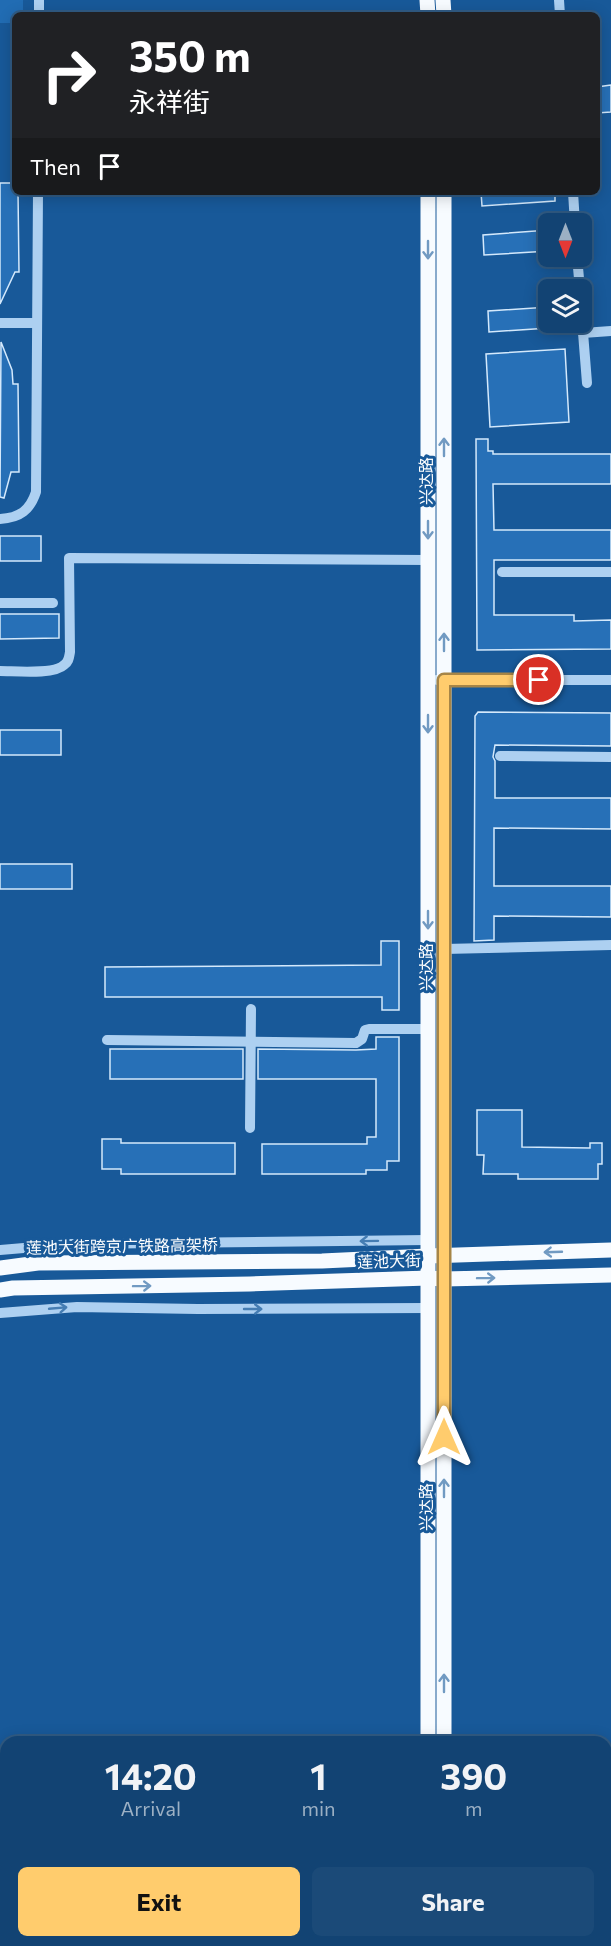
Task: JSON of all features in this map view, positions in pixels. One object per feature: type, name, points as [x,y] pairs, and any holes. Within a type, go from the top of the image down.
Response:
[{"type":"main road","name":"兴达路","points":[[428,195],[428,1736]]},
{"type":"main road","name":"兴达路","points":[[444,195],[444,1736]]},
{"type":"main road","name":"莲池大街","points":[[245,1262],[322,1261],[428,1248],[444,1256],[611,1250]]},
{"type":"main road","name":"莲池大街跨京广铁路高架桥","points":[[0,1268],[39,1263],[245,1262]]},
{"type":"main road","name":"莲池大街","points":[[0,1290],[611,1275]]},
{"type":"street","points":[[0,519],[15,517],[27,511],[36,492],[38,195]]},
{"type":"street","points":[[573,195],[574,213]]},
{"type":"street","points":[[0,323],[37,323]]},
{"type":"street","points":[[592,332],[611,331]]},
{"type":"street","points":[[583,333],[587,383]]},
{"type":"street","points":[[0,671],[50,671],[63,668],[68,661],[70,652],[69,558],[428,560]]},
{"type":"street","points":[[501,572],[611,572]]},
{"type":"street","points":[[0,603],[53,603]]},
{"type":"street","points":[[428,680],[611,680]]},
{"type":"street","points":[[500,756],[611,757]]},
{"type":"street","points":[[444,949],[611,945]]},
{"type":"street","points":[[250,1128],[251,1009]]},
{"type":"street","points":[[107,1040],[356,1043],[362,1039],[365,1030],[369,1029],[428,1029]]},
{"type":"street","points":[[0,1250],[71,1244],[428,1248]]},
{"type":"street","points":[[0,1313],[77,1306],[198,1309],[428,1308]]},
{"type":"shaded area","points":[[0,0],[23,0],[23,12],[12,12],[12,23],[0,23]]},
{"type":"building","points":[[611,85],[611,112],[600,113],[600,87]]},
{"type":"building","points":[[0,183],[12,183],[12,195],[18,195],[19,272],[15,272],[0,304]]},
{"type":"building","points":[[481,195],[555,195],[555,201],[482,206]]},
{"type":"building","points":[[538,231],[538,252],[484,255],[483,235]]},
{"type":"building","points":[[538,308],[538,329],[489,332],[488,311]]},
{"type":"building","points":[[1,342],[12,370],[13,384],[18,384],[19,472],[11,472],[4,498],[0,497]]},
{"type":"building","points":[[565,349],[569,422],[490,427],[486,354]]},
{"type":"building","points":[[476,439],[488,439],[488,451],[493,451],[493,454],[611,454],[611,484],[493,484],[494,530],[611,530],[611,560],[494,560],[494,615],[574,615],[574,621],[611,620],[611,649],[477,650]]},
{"type":"building","points":[[0,536],[41,536],[41,561],[0,561]]},
{"type":"building","points":[[0,614],[59,614],[59,638],[0,639]]},
{"type":"building","points":[[478,712],[611,713],[611,746],[495,745],[493,757],[495,761],[495,798],[611,798],[611,829],[494,828],[494,886],[611,886],[611,917],[494,916],[494,940],[474,941],[475,716]]},
{"type":"building","points":[[0,730],[61,730],[61,755],[0,755]]},
{"type":"building","points":[[0,864],[72,864],[72,889],[0,889]]},
{"type":"building","points":[[381,941],[399,941],[399,1010],[382,1010],[382,997],[105,997],[105,967],[381,965]]},
{"type":"building","points":[[376,1037],[399,1037],[399,1161],[387,1161],[387,1170],[366,1170],[366,1174],[262,1174],[262,1144],[367,1144],[367,1137],[376,1137],[376,1079],[258,1079],[258,1049],[376,1049]]},
{"type":"building","points":[[110,1049],[243,1049],[243,1079],[110,1079]]},
{"type":"building","points":[[477,1110],[522,1110],[522,1147],[590,1148],[590,1143],[602,1143],[602,1164],[598,1164],[598,1179],[518,1179],[518,1174],[483,1174],[484,1155],[477,1155]]},
{"type":"building","points":[[102,1139],[121,1139],[121,1143],[235,1143],[235,1174],[121,1174],[121,1169],[102,1169]]},
{"type":"route","points":[[444,1437],[444,680],[539,680]]}]
